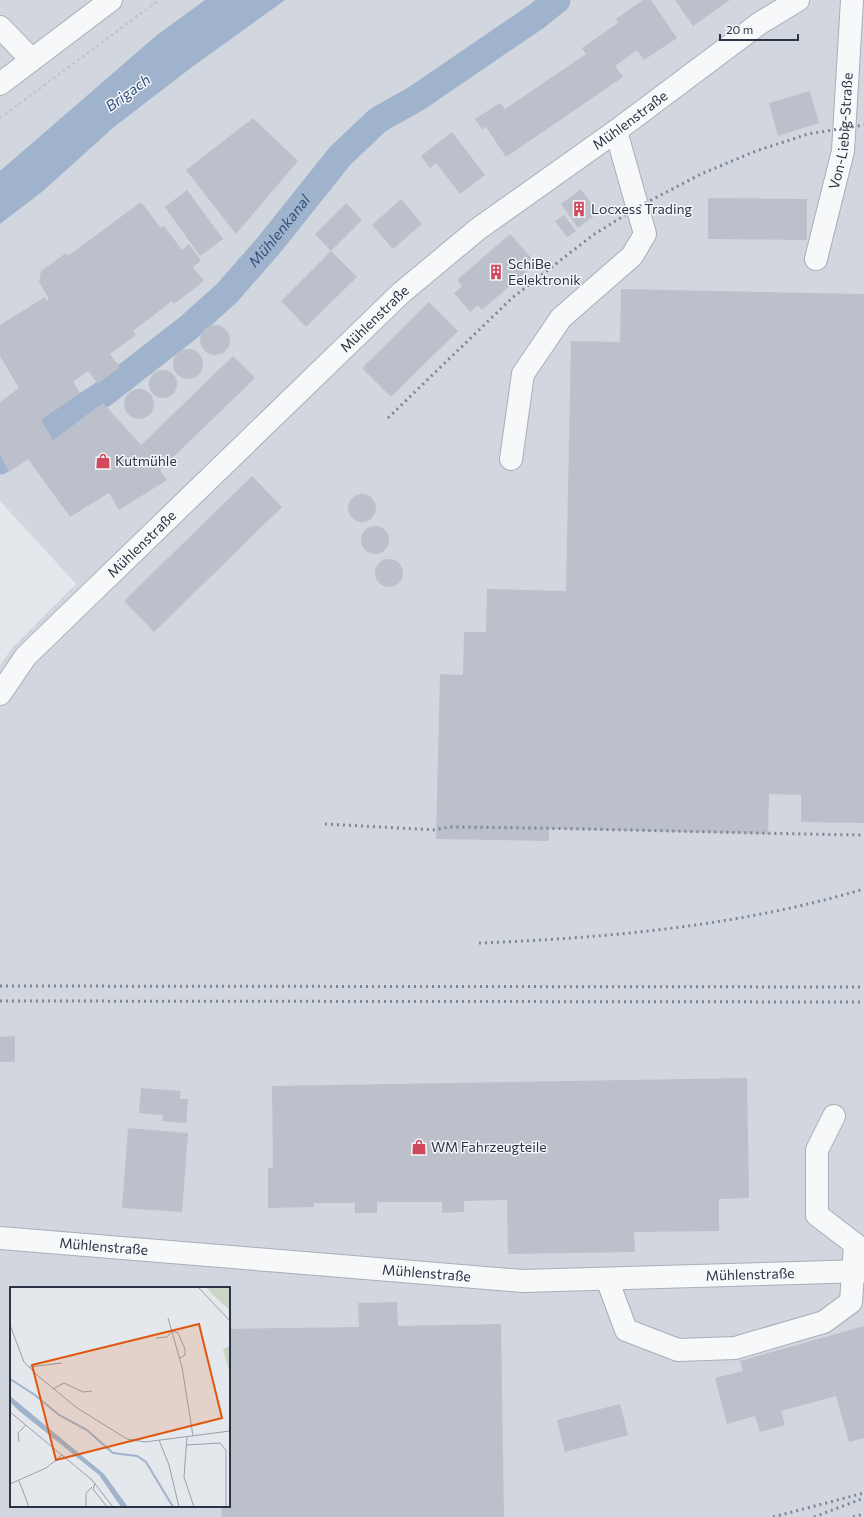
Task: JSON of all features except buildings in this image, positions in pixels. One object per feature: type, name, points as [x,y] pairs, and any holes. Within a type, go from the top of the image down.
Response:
[{"type":"street","points":[[0,84],[31,59],[111,0]]},
{"type":"street","name":"Mühlenstraße","points":[[0,694],[26,656],[401,293],[478,229],[616,130],[760,23],[798,0]]},
{"type":"street","name":"Von-Liebig-Straße","points":[[816,259],[843,151],[852,0]]},
{"type":"street","points":[[0,27],[31,59]]},
{"type":"street","points":[[512,459],[523,374],[561,318],[632,256],[645,234],[616,130]]},
{"type":"street","points":[[607,1279],[626,1330],[678,1350],[735,1348],[824,1322],[851,1302],[859,1271],[855,1244],[817,1215],[817,1150],[834,1116]]},
{"type":"street","name":"Mühlenstraße","points":[[0,1238],[523,1281],[859,1271]]},
{"type":"path","points":[[0,118],[159,0]]},
{"type":"shaded area","points":[[0,0],[864,0],[864,1517],[0,1517],[0,665],[12,648],[76,584],[0,501]]},
{"type":"water","name":"Brigach","points":[[205,0],[285,0],[192,67],[114,127],[43,191],[0,224],[0,171],[157,35]]},
{"type":"waterway","name":"Mühlenkanal","points":[[0,461],[103,394],[188,328],[227,293],[269,245],[340,156],[378,120],[417,98],[537,16],[557,0]]},
{"type":"railway","points":[[388,418],[512,298],[593,235],[638,207],[701,174],[756,151],[808,134],[864,125]]},
{"type":"railway","points":[[325,824],[436,830],[448,827],[864,835]]},
{"type":"railway","points":[[479,943],[576,938],[673,928],[770,912],[817,902],[864,889]]},
{"type":"railway","points":[[0,986],[864,987]]},
{"type":"railway","points":[[0,1001],[864,1002]]},
{"type":"railway","points":[[773,1517],[864,1493]]},
{"type":"railway","points":[[814,1517],[864,1498]]},
{"type":"railway","points":[[853,1517],[864,1514]]},
{"type":"place","name":"Locxess Trading","points":[[579,209]]},
{"type":"place","name":"SchiBe Eelektronik","points":[[496,272]]},
{"type":"place","name":"Kutmühle","points":[[103,461]]},
{"type":"place","name":"WM Fahrzeugteile","points":[[419,1147]]}]
